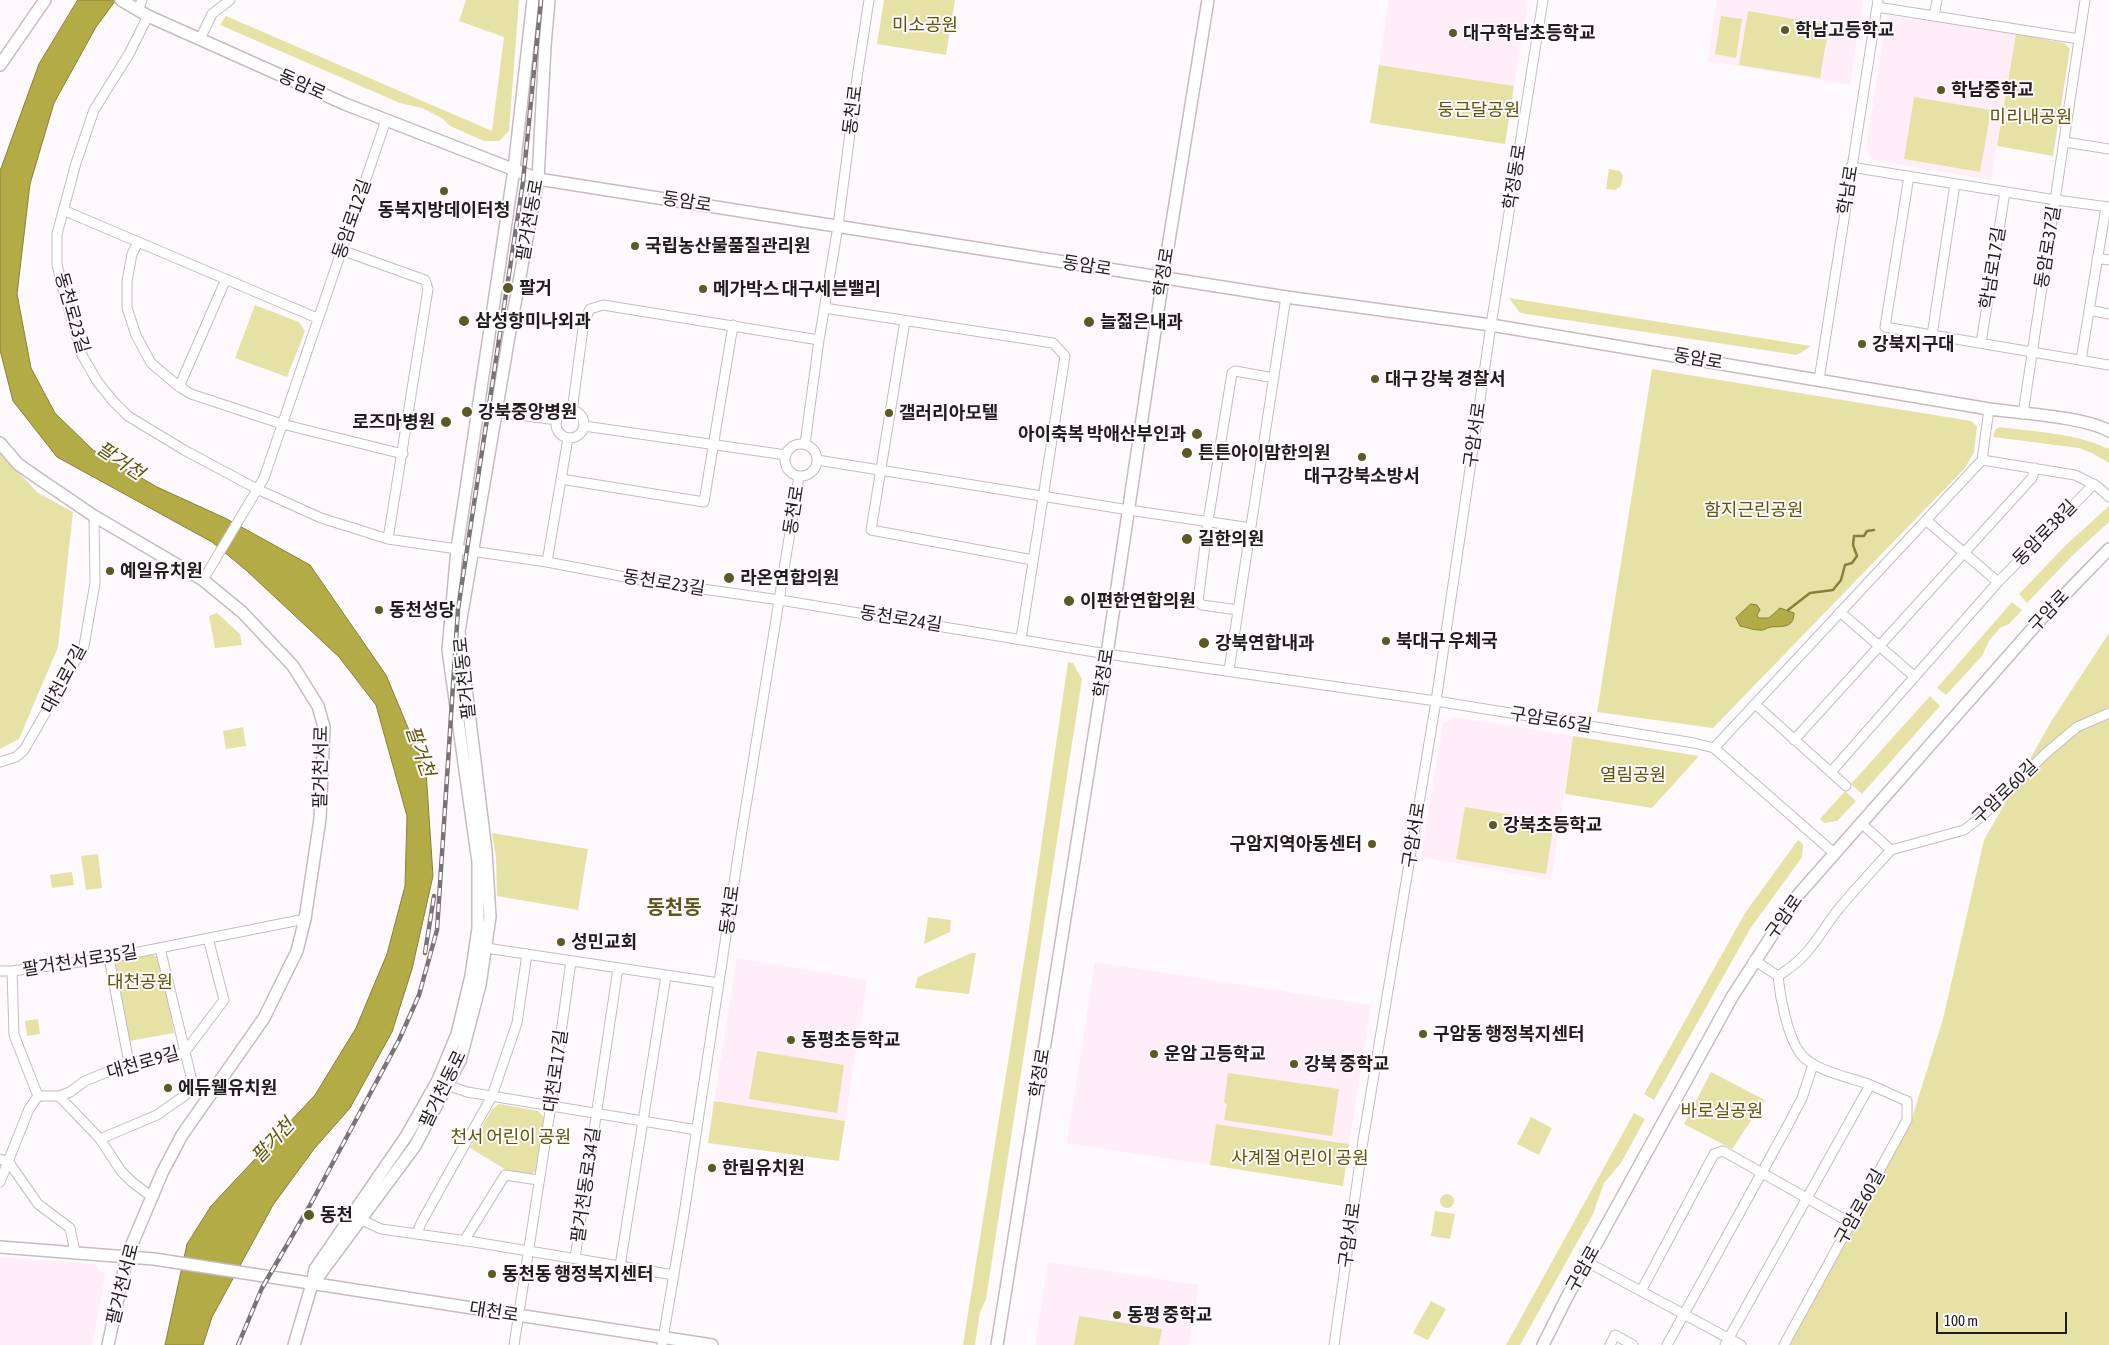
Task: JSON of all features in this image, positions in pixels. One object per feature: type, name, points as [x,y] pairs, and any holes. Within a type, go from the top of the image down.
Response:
[{"type":"main road","points":[[0,65],[45,0]]},
{"type":"main road","name":"동암로","points":[[121,0],[143,9],[200,40],[345,104],[538,179],[1286,298],[1491,325],[1989,409],[2068,420],[2109,431]]},
{"type":"main road","name":"팔거천동로","points":[[294,1345],[315,1269],[407,1135],[438,1080],[457,1034],[471,976],[478,928],[478,862],[448,650],[458,550],[514,169],[533,0]]},
{"type":"main road","name":"팔거천동로","points":[[312,1284],[362,1220],[415,1146],[460,1061],[480,985],[490,917],[486,851],[459,631],[538,179],[549,0]]},
{"type":"main road","name":"학정로","points":[[997,1345],[1107,654],[1163,278],[1208,0]]},
{"type":"main road","name":"팔거천서로","points":[[0,442],[18,464],[94,516],[203,580],[242,612],[293,666],[318,706],[324,727],[320,819],[305,919],[297,951],[264,1018],[182,1135],[152,1197],[127,1256],[108,1345]]},
{"type":"main road","name":"구암로","points":[[1543,1345],[1732,997],[1754,960],[1798,895],[2040,619],[2109,549]]},
{"type":"main road","points":[[0,1247],[127,1256]]},
{"type":"main road","name":"대천로","points":[[127,1256],[518,1316],[663,1341],[712,1345]]},
{"type":"street","points":[[200,40],[212,14],[230,0]]},
{"type":"street","name":"동천로","points":[[804,444],[838,226],[869,0]]},
{"type":"street","name":"학정동로","points":[[1491,325],[1543,0]]},
{"type":"street","points":[[1934,16],[1936,0]]},
{"type":"street","name":"동암로37길","points":[[2023,414],[2085,0]]},
{"type":"street","points":[[1877,3],[1934,16],[2079,39]]},
{"type":"street","name":"학남로","points":[[1819,380],[1877,3]]},
{"type":"street","name":"동천로23길","points":[[143,9],[129,54],[94,110],[76,163],[57,234],[57,264],[80,349],[97,381],[128,416],[184,450],[259,490],[321,518],[388,539],[547,562],[688,588],[780,600]]},
{"type":"street","name":"동암로12길","points":[[203,580],[259,490],[386,120]]},
{"type":"street","points":[[2065,142],[2109,149]]},
{"type":"street","points":[[1851,167],[2107,207],[2081,360]]},
{"type":"street","points":[[1909,176],[1885,327],[2109,364]]},
{"type":"street","points":[[1932,335],[1955,184]]},
{"type":"street","name":"학남로17길","points":[[1981,344],[2005,192]]},
{"type":"street","points":[[64,210],[317,318]]},
{"type":"street","points":[[138,242],[132,254],[127,281],[127,308],[136,335],[151,364],[179,387],[191,394],[282,424],[403,454]]},
{"type":"street","points":[[341,250],[425,280],[428,289],[388,539]]},
{"type":"street","points":[[2098,258],[2109,260]]},
{"type":"street","points":[[179,387],[226,280]]},
{"type":"street","points":[[1229,670],[1286,298]]},
{"type":"street","points":[[572,411],[584,321],[590,309],[603,305],[819,340]]},
{"type":"street","points":[[824,308],[1053,343],[1065,356],[1021,639]]},
{"type":"street","points":[[2089,310],[2109,314]]},
{"type":"street","points":[[905,321],[871,530],[1033,560]]},
{"type":"street","name":"구암서로","points":[[1334,1345],[1365,1131],[1436,701],[1491,325]]},
{"type":"street","points":[[561,479],[704,502],[733,326]]},
{"type":"street","points":[[1238,610],[1202,605],[1198,601],[1208,521],[1232,373],[1235,371],[1274,378]]},
{"type":"street","points":[[1714,748],[1982,460],[1989,409]]},
{"type":"street","points":[[572,411],[581,416],[584,426],[580,434],[568,438],[558,432],[557,420],[561,414],[572,411]]},
{"type":"street","points":[[496,412],[557,420]]},
{"type":"street","points":[[584,426],[786,455]]},
{"type":"street","points":[[547,562],[568,438]]},
{"type":"street","points":[[804,444],[813,450],[817,460],[810,473],[799,476],[787,467],[786,455],[794,445],[804,444]]},
{"type":"street","points":[[817,460],[1251,528]]},
{"type":"street","name":"동암로38길","points":[[1982,460],[2075,475],[2094,484],[2109,497]]},
{"type":"street","points":[[1794,740],[2032,478],[2035,468]]},
{"type":"street","name":"동천로","points":[[663,1341],[799,476]]},
{"type":"street","name":"동암로38길","points":[[1831,772],[1998,582],[2094,484]]},
{"type":"street","name":"대천로7길","points":[[0,762],[16,757],[24,750],[84,646],[95,583],[94,516]]},
{"type":"street","points":[[1927,521],[1998,582]]},
{"type":"street","name":"동천로24길","points":[[780,600],[1107,654]]},
{"type":"street","points":[[1840,612],[1915,677]]},
{"type":"street","name":"구암로65길","points":[[1107,654],[1436,701],[1694,743],[1714,748],[1834,853]]},
{"type":"street","points":[[1755,704],[1846,786]]},
{"type":"street","name":"구암로60길","points":[[1891,850],[1964,830],[1982,816],[2045,754],[2077,727],[2109,713]]},
{"type":"street","points":[[1754,960],[1778,976],[1794,966],[1808,953],[1838,910],[1891,850],[1861,823]]},
{"type":"street","name":"팔거천서로35길","points":[[0,971],[109,958],[305,919]]},
{"type":"street","name":"대천로9길","points":[[38,1096],[59,1096],[70,1092],[85,1081],[129,1063],[184,1053],[224,1000],[208,938]]},
{"type":"street","name":"팔거천서로35길","points":[[160,948],[194,1090]]},
{"type":"street","points":[[486,948],[719,984]]},
{"type":"street","points":[[417,1234],[421,1223],[492,1096],[517,1023],[527,954]]},
{"type":"street","points":[[109,958],[129,1063]]},
{"type":"street","name":"대천로17길","points":[[514,1345],[571,961]]},
{"type":"street","name":"팔거천동로34길","points":[[575,1258],[618,968]]},
{"type":"street","points":[[0,1182],[4,1160],[38,1096],[16,1040],[12,971]]},
{"type":"street","points":[[620,1266],[666,976]]},
{"type":"street","name":"구암로60길","points":[[1778,976],[1779,992],[1793,1040],[1800,1053],[1813,1065],[1870,1085],[1907,1102],[1907,1120],[1784,1345]]},
{"type":"street","points":[[1668,1345],[1802,1098],[1813,1065]]},
{"type":"street","name":"팔거천동로34길","points":[[447,1085],[467,1092],[697,1130]]},
{"type":"street","points":[[1727,1342],[1870,1085]]},
{"type":"street","points":[[100,1139],[157,1115],[194,1090],[207,1099]]},
{"type":"street","points":[[59,1096],[100,1139],[121,1171],[152,1197]]},
{"type":"street","points":[[1641,1291],[1714,1154],[1723,1151],[1851,1223]]},
{"type":"street","points":[[4,1160],[23,1180],[38,1204],[70,1228],[75,1252]]},
{"type":"street","points":[[464,1241],[505,1175],[538,1180]]},
{"type":"street","points":[[362,1220],[381,1229],[674,1275]]},
{"type":"street","points":[[1587,1262],[1684,1314],[1727,1342],[1741,1345]]},
{"type":"street","points":[[1610,1345],[1615,1335],[1633,1345]]},
{"type":"shaded area","name":"대구학남초등학교","points":[[1389,0],[1528,0],[1514,86],[1379,65]]},
{"type":"shaded area","name":"학남고등학교","points":[[1717,0],[1863,0],[1850,85],[1708,61]]},
{"type":"shaded area","name":"학남중학교","points":[[1887,15],[2016,34],[1991,180],[1873,160],[1866,150]]},
{"type":"shaded area","name":"강북초등학교","points":[[1454,717],[1573,736],[1551,880],[1421,857],[1443,724]]},
{"type":"shaded area","name":"동평초등학교","points":[[737,958],[867,980],[845,1121],[714,1101]]},
{"type":"shaded area","points":[[1095,962],[1371,1005],[1349,1144],[1217,1124],[1210,1165],[1067,1143]]},
{"type":"shaded area","points":[[0,1257],[95,1264],[105,1276],[92,1345],[0,1345]]},
{"type":"shaded area","name":"동평 중학교","points":[[1048,1262],[1199,1285],[1189,1345],[1035,1345]]},
{"type":"green space","points":[[466,0],[519,0],[509,131],[499,141],[484,141],[450,126],[442,118],[422,108],[400,103],[220,25],[226,16],[492,131],[504,37],[459,21]]},
{"type":"green space","name":"미소공원","points":[[884,0],[955,0],[946,55],[877,44]]},
{"type":"green space","points":[[1748,11],[1829,25],[1820,78],[1739,65]]},
{"type":"green space","points":[[1721,16],[1742,19],[1736,58],[1715,54]]},
{"type":"green space","name":"미리내공원","points":[[2016,34],[2064,43],[2070,49],[2053,156],[1997,146]]},
{"type":"green space","name":"둥근달공원","points":[[1379,65],[1514,86],[1505,144],[1370,123]]},
{"type":"green space","points":[[1914,97],[1991,110],[1980,172],[1904,159]]},
{"type":"green space","points":[[1609,169],[1620,171],[1623,176],[1621,186],[1615,190],[1606,189]]},
{"type":"green space","points":[[1509,298],[1811,346],[1797,355],[1520,313]]},
{"type":"green space","points":[[255,305],[299,322],[305,331],[287,377],[235,358]]},
{"type":"green space","name":"함지근린공원","points":[[1652,369],[1971,421],[1977,426],[1974,452],[1965,468],[1713,728],[1597,712]]},
{"type":"green space","points":[[1999,427],[2069,436],[2096,444],[2109,449],[2109,463],[2079,448],[1993,437],[1995,430]]},
{"type":"green space","points":[[0,453],[38,493],[73,512],[58,647],[19,739],[0,749]]},
{"type":"green space","points":[[2109,506],[2109,522],[2074,554],[2027,603],[2019,594],[2066,545]]},
{"type":"green space","points":[[2012,602],[2022,610],[2009,624],[2000,628],[1989,641],[1982,656],[1946,695],[1937,688]]},
{"type":"green space","points":[[217,613],[240,634],[242,645],[215,648],[209,616]]},
{"type":"green space","points":[[2109,633],[2109,1345],[1787,1345],[1912,1118],[1943,1019],[1984,840],[2052,720]]},
{"type":"green space","points":[[1068,662],[1073,663],[1082,679],[986,1299],[980,1312],[975,1345],[963,1345],[1028,936]]},
{"type":"green space","points":[[1930,696],[1940,706],[1862,794],[1851,784]]},
{"type":"green space","points":[[243,727],[246,746],[226,749],[223,731]]},
{"type":"green space","name":"열림공원","points":[[1573,736],[1699,756],[1652,808],[1565,794]]},
{"type":"green space","points":[[1845,791],[1856,801],[1837,821],[1824,823],[1820,819]]},
{"type":"green space","points":[[1465,807],[1554,822],[1546,874],[1456,859]]},
{"type":"green space","points":[[492,833],[588,849],[578,910],[497,896],[496,857]]},
{"type":"green space","points":[[1798,840],[1803,844],[1802,857],[1750,929],[1654,1100],[1644,1094],[1745,913]]},
{"type":"green space","points":[[98,854],[102,888],[86,890],[81,856]]},
{"type":"green space","points":[[72,872],[74,885],[52,888],[50,875]]},
{"type":"green space","points":[[928,917],[951,920],[950,932],[924,944]]},
{"type":"green space","points":[[971,953],[976,953],[969,994],[915,988],[918,977]]},
{"type":"green space","name":"대천공원","points":[[152,954],[160,959],[174,1033],[129,1041],[114,964],[116,961]]},
{"type":"green space","points":[[38,1019],[40,1034],[27,1036],[25,1021]]},
{"type":"green space","points":[[757,1051],[844,1065],[837,1113],[749,1099]]},
{"type":"green space","name":"바로실공원","points":[[1711,1072],[1765,1100],[1732,1149],[1684,1124]]},
{"type":"green space","points":[[1228,1073],[1339,1089],[1332,1136],[1224,1120],[1227,1104],[1224,1103]]},
{"type":"green space","points":[[714,1101],[845,1121],[839,1161],[708,1143]]},
{"type":"green space","name":"천서 어린이 공원","points":[[499,1104],[538,1111],[545,1118],[536,1171],[530,1175],[508,1171],[470,1148],[492,1109]]},
{"type":"green space","points":[[1634,1113],[1645,1119],[1621,1163],[1604,1183],[1593,1214],[1520,1345],[1506,1345]]},
{"type":"green space","points":[[1531,1117],[1552,1128],[1539,1155],[1517,1144]]},
{"type":"green space","name":"사계절 어린이 공원","points":[[1216,1124],[1349,1144],[1343,1186],[1210,1165]]},
{"type":"green space","points":[[1447,1194],[1452,1196],[1454,1201],[1452,1206],[1447,1208],[1442,1206],[1440,1201],[1442,1196]]},
{"type":"green space","points":[[1435,1211],[1455,1214],[1450,1239],[1431,1236]]},
{"type":"green space","points":[[1431,1301],[1446,1309],[1428,1340],[1413,1333]]},
{"type":"green space","points":[[1079,1316],[1162,1329],[1159,1345],[1074,1345]]},
{"type":"water","name":"팔거천","points":[[78,0],[116,0],[96,27],[54,103],[30,184],[17,294],[31,368],[55,413],[93,450],[157,487],[227,519],[310,565],[386,675],[426,771],[433,876],[412,969],[392,1032],[350,1108],[314,1149],[273,1205],[212,1317],[203,1345],[165,1345],[187,1244],[211,1206],[315,1095],[356,1028],[387,954],[405,886],[407,816],[376,705],[339,657],[247,571],[212,542],[57,457],[13,401],[0,350],[0,171],[39,64]]},
{"type":"water","points":[[1751,604],[1757,605],[1760,610],[1757,615],[1758,618],[1769,618],[1780,608],[1794,613],[1792,622],[1786,626],[1762,630],[1740,626],[1736,618]]},
{"type":"waterway","points":[[1788,610],[1810,593],[1833,590],[1841,580],[1845,565],[1852,563],[1857,556],[1853,545],[1854,536],[1864,536],[1867,531],[1874,530]]},
{"type":"railway","points":[[238,1345],[262,1288],[309,1207],[399,1040],[419,995],[437,930],[458,609],[523,182],[541,0]]},
{"type":"railway","points":[[425,953],[434,896]]},
{"type":"place","name":"학남고등학교","points":[[1785,30]]},
{"type":"place","name":"대구학남초등학교","points":[[1453,33]]},
{"type":"place","name":"학남중학교","points":[[1941,90]]},
{"type":"place","name":"동북지방데이터청","points":[[444,191]]},
{"type":"place","name":"국립농산물품질관리원","points":[[635,246]]},
{"type":"place","name":"팔거","points":[[508,288]]},
{"type":"place","name":"메가박스 대구세븐밸리","points":[[703,289]]},
{"type":"place","name":"삼성항미나외과","points":[[464,321]]},
{"type":"place","name":"늘젊은내과","points":[[1089,322]]},
{"type":"place","name":"강북지구대","points":[[1862,344]]},
{"type":"place","name":"대구 강북 경찰서","points":[[1375,379]]},
{"type":"place","name":"강북중앙병원","points":[[467,412]]},
{"type":"place","name":"갤러리아모텔","points":[[889,413]]},
{"type":"place","name":"로즈마병원","points":[[446,422]]},
{"type":"place","name":"아이축복 박애산부인과","points":[[1197,434]]},
{"type":"place","name":"튼튼아이맘한의원","points":[[1187,453]]},
{"type":"place","name":"대구강북소방서","points":[[1362,457]]},
{"type":"place","name":"길한의원","points":[[1187,539]]},
{"type":"place","name":"예일유치원","points":[[110,571]]},
{"type":"place","name":"라온연합의원","points":[[729,578]]},
{"type":"place","name":"이편한연합의원","points":[[1069,601]]},
{"type":"place","name":"동천성당","points":[[379,610]]},
{"type":"place","name":"북대구 우체국","points":[[1386,641]]},
{"type":"place","name":"강북연합내과","points":[[1204,643]]},
{"type":"place","name":"강북초등학교","points":[[1493,825]]},
{"type":"place","name":"구암지역아동센터","points":[[1372,844]]},
{"type":"place","name":"성민교회","points":[[561,942]]},
{"type":"place","name":"구암동 행정복지센터","points":[[1423,1034]]},
{"type":"place","name":"동평초등학교","points":[[791,1040]]},
{"type":"place","name":"운암 고등학교","points":[[1154,1054]]},
{"type":"place","name":"강북 중학교","points":[[1294,1064]]},
{"type":"place","name":"에듀웰유치원","points":[[168,1088]]},
{"type":"place","name":"한림유치원","points":[[712,1168]]},
{"type":"place","name":"동천","points":[[309,1215]]},
{"type":"place","name":"동천동 행정복지센터","points":[[492,1274]]},
{"type":"place","name":"동평 중학교","points":[[1117,1315]]},
{"type":"district","name":"동천동","points":[[674,908]]}]
